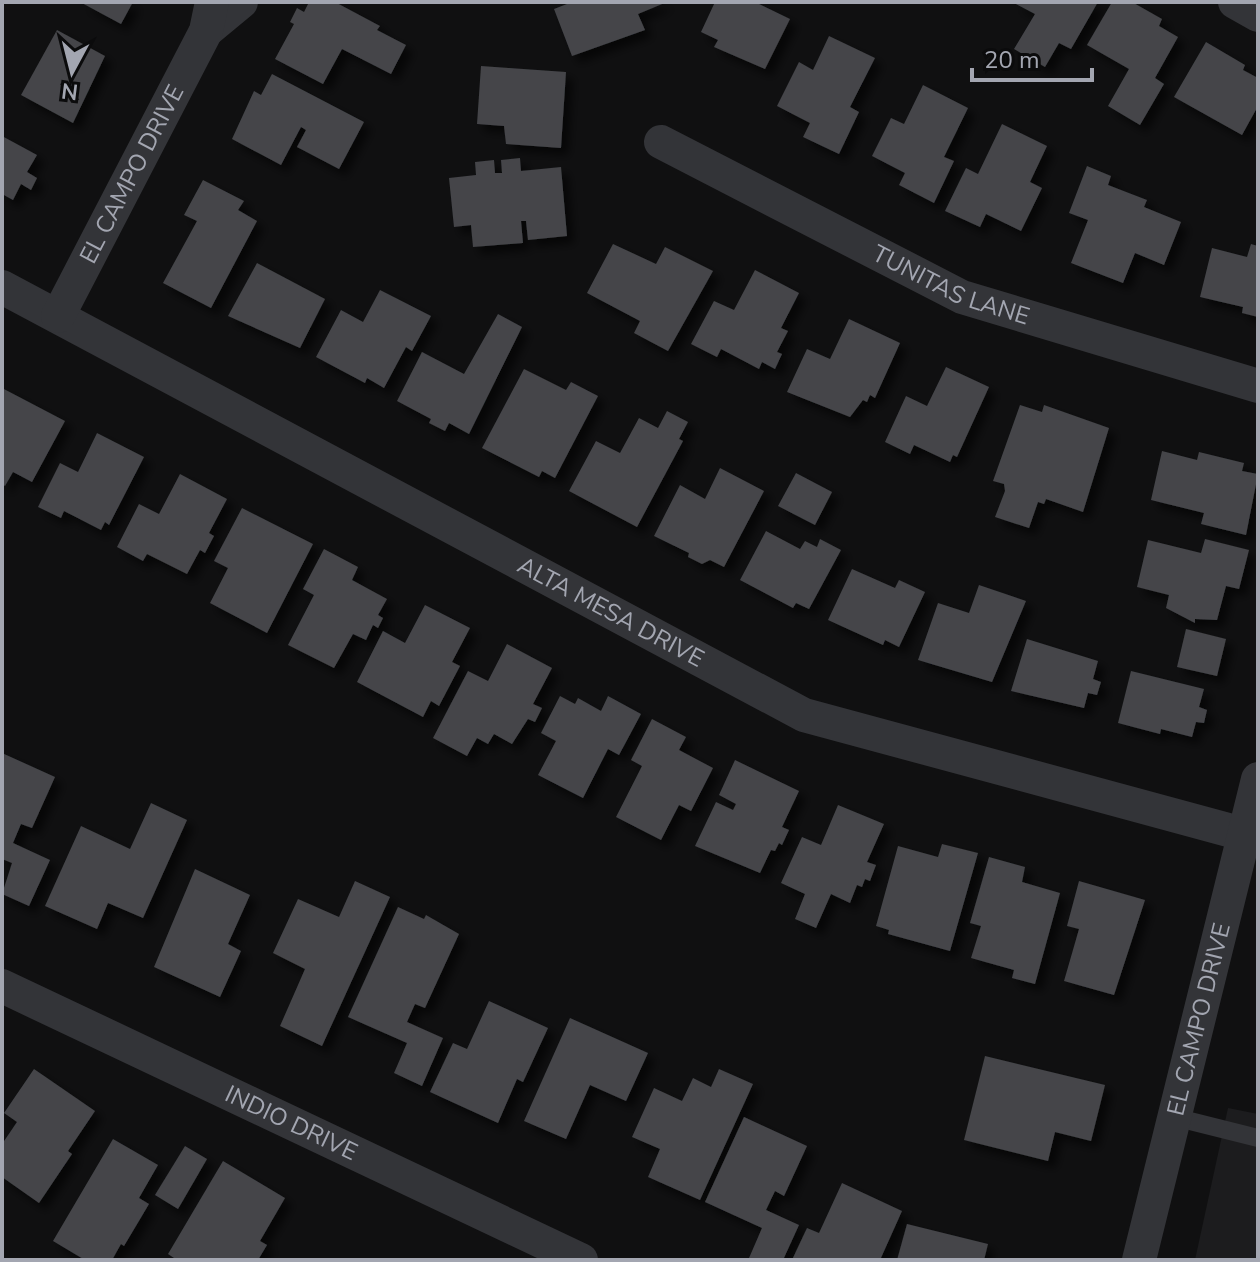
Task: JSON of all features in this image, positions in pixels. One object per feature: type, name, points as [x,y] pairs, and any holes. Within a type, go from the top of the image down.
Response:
[{"type":"street","name":"EL CAMPO DRIVE","points":[[58,316],[209,17],[241,2]]},
{"type":"street","points":[[1235,2],[1258,15]]},
{"type":"street","name":"TUNITAS LANE","points":[[661,142],[962,297],[1258,386]]},
{"type":"street","name":"ALTA MESA DRIVE","points":[[2,287],[804,715],[1251,837]]},
{"type":"street","name":"EL CAMPO DRIVE","points":[[1139,1260],[1174,1117],[1251,837],[1258,779]]},
{"type":"street","name":"INDIO DRIVE","points":[[2,986],[581,1260]]},
{"type":"lane","points":[[1174,1117],[1258,1138]]},
{"type":"shaded area","points":[[1228,1108],[1258,1114],[1258,1260],[1195,1260]]},
{"type":"building","points":[[80,2],[133,2],[121,24]]},
{"type":"building","points":[[309,2],[335,2],[380,26],[377,30],[406,45],[391,74],[342,49],[323,84],[275,59],[294,24],[290,22],[297,8],[304,12]]},
{"type":"building","points":[[572,2],[667,2],[638,14],[645,30],[572,56],[554,9]]},
{"type":"building","points":[[715,2],[755,2],[790,19],[765,69],[714,47],[718,40],[701,32]]},
{"type":"building","points":[[1012,2],[1098,2],[1071,49],[1059,43],[1045,67],[1014,49],[1035,14]]},
{"type":"building","points":[[1112,2],[1132,2],[1162,19],[1159,26],[1178,37],[1155,78],[1164,84],[1140,125],[1108,106],[1129,69],[1087,45]]},
{"type":"building","points":[[57,30],[105,56],[73,123],[21,95]]},
{"type":"building","points":[[829,36],[875,58],[850,107],[859,112],[839,154],[803,137],[810,123],[777,106],[799,62],[813,70]]},
{"type":"building","points":[[1206,42],[1245,65],[1243,70],[1258,78],[1258,106],[1242,135],[1174,97]]},
{"type":"building","points":[[481,66],[566,72],[561,148],[506,144],[504,126],[477,124]]},
{"type":"building","points":[[272,74],[364,122],[339,169],[297,147],[306,130],[301,127],[281,165],[232,139],[254,91],[261,95]]},
{"type":"building","points":[[923,85],[968,108],[944,157],[954,161],[934,203],[899,185],[905,173],[872,156],[891,118],[904,124]]},
{"type":"building","points":[[1002,124],[1047,146],[1030,182],[1042,188],[1021,231],[986,214],[980,227],[945,211],[966,168],[978,174]]},
{"type":"building","points":[[2,136],[37,155],[27,172],[37,178],[31,190],[21,184],[13,200],[2,194]]},
{"type":"building","points":[[520,158],[521,171],[561,167],[567,236],[528,240],[526,221],[521,221],[523,243],[473,247],[471,225],[454,227],[449,178],[476,175],[475,162],[494,160],[495,173],[502,173],[501,160]]},
{"type":"building","points":[[1087,166],[1111,176],[1108,185],[1147,200],[1144,207],[1181,222],[1164,265],[1135,253],[1123,283],[1071,263],[1088,220],[1069,213]]},
{"type":"building","points":[[203,180],[244,201],[238,210],[257,221],[211,308],[163,283],[197,221],[184,215]]},
{"type":"building","points":[[613,244],[656,264],[665,247],[713,271],[668,351],[634,333],[640,321],[587,293]]},
{"type":"building","points":[[1251,244],[1258,246],[1258,317],[1242,313],[1243,307],[1200,297],[1212,248],[1247,257]]},
{"type":"building","points":[[257,263],[325,299],[300,348],[228,316]]},
{"type":"building","points":[[755,270],[799,293],[781,328],[788,331],[777,352],[782,354],[775,369],[762,362],[759,369],[721,349],[717,357],[691,344],[714,301],[734,310]]},
{"type":"building","points":[[380,290],[431,316],[412,351],[406,347],[384,388],[367,378],[365,383],[316,357],[341,310],[363,322]]},
{"type":"building","points":[[498,314],[522,327],[469,434],[449,423],[445,431],[429,423],[431,419],[397,401],[422,352],[464,374]]},
{"type":"building","points":[[849,319],[900,343],[875,398],[870,395],[867,402],[863,400],[850,417],[787,392],[807,349],[830,359]]},
{"type":"building","points":[[946,367],[989,387],[957,457],[953,455],[950,462],[914,445],[910,454],[885,442],[906,396],[927,406]]},
{"type":"building","points":[[524,369],[566,390],[571,382],[598,396],[555,478],[542,471],[539,477],[482,448]]},
{"type":"building","points":[[2,388],[65,421],[32,482],[13,472],[5,486],[2,484]]},
{"type":"building","points":[[1020,405],[1042,412],[1044,405],[1109,428],[1083,512],[1046,499],[1044,504],[1038,502],[1029,528],[995,517],[1005,491],[1004,484],[993,481]]},
{"type":"building","points":[[667,411],[688,422],[679,439],[683,441],[637,527],[569,491],[596,441],[620,453],[639,418],[658,428]]},
{"type":"building","points":[[97,433],[144,457],[109,525],[105,522],[101,530],[64,511],[61,518],[38,507],[60,463],[78,472]]},
{"type":"building","points":[[1162,451],[1197,460],[1199,452],[1244,463],[1242,471],[1258,474],[1246,535],[1201,524],[1204,513],[1151,500]]},
{"type":"building","points":[[720,468],[764,491],[724,567],[710,560],[702,564],[688,557],[689,553],[654,536],[680,485],[705,499]]},
{"type":"building","points":[[796,473],[832,492],[815,525],[778,506]]},
{"type":"building","points":[[180,474],[227,499],[209,533],[214,536],[205,553],[200,550],[187,574],[147,554],[143,561],[117,547],[139,504],[159,514]]},
{"type":"building","points":[[242,508],[313,544],[267,633],[210,603],[228,568],[214,561]]},
{"type":"building","points":[[766,531],[800,549],[805,541],[817,547],[820,539],[841,550],[809,609],[796,603],[793,608],[740,580]]},
{"type":"building","points":[[1205,539],[1249,550],[1239,589],[1226,586],[1217,620],[1195,619],[1195,623],[1166,608],[1169,595],[1137,587],[1148,540],[1201,553]]},
{"type":"building","points":[[324,549],[358,567],[352,580],[387,599],[378,615],[383,618],[378,628],[373,625],[366,640],[353,634],[334,668],[288,645],[314,595],[303,589]]},
{"type":"building","points":[[852,569],[895,588],[899,580],[925,592],[899,647],[885,640],[883,645],[828,620]]},
{"type":"building","points":[[979,585],[1026,601],[992,682],[918,660],[938,603],[969,613]]},
{"type":"building","points":[[425,605],[470,628],[452,662],[460,666],[439,706],[431,701],[423,717],[357,682],[383,631],[405,643]]},
{"type":"building","points":[[1186,629],[1226,639],[1217,676],[1177,667]]},
{"type":"building","points":[[1027,639],[1098,661],[1093,679],[1101,682],[1097,695],[1088,693],[1084,708],[1011,691]]},
{"type":"building","points":[[507,644],[552,668],[533,704],[542,708],[535,722],[528,719],[512,744],[494,734],[488,744],[477,738],[467,756],[433,738],[468,671],[488,681]]},
{"type":"building","points":[[1131,671],[1204,689],[1199,707],[1207,710],[1204,723],[1196,722],[1192,737],[1161,729],[1160,734],[1118,723]]},
{"type":"building","points":[[560,696],[575,704],[578,698],[601,711],[608,696],[641,714],[619,755],[608,749],[583,798],[538,775],[556,741],[541,733]]},
{"type":"building","points":[[652,719],[686,737],[679,750],[713,768],[691,811],[679,805],[661,840],[616,817],[642,766],[631,760]]},
{"type":"building","points":[[2,753],[55,777],[32,828],[21,824],[13,843],[50,860],[29,906],[2,894],[12,863],[2,859]]},
{"type":"building","points":[[735,760],[799,791],[782,827],[789,830],[782,845],[779,843],[775,851],[771,850],[760,873],[695,846],[716,802],[733,810],[736,804],[719,795]]},
{"type":"building","points":[[151,803],[187,820],[143,918],[108,903],[97,929],[45,906],[81,826],[130,849]]},
{"type":"building","points":[[838,805],[884,824],[867,862],[876,865],[870,881],[865,879],[862,887],[857,885],[850,903],[831,894],[816,928],[795,919],[805,894],[781,883],[802,837],[821,845]]},
{"type":"building","points":[[942,844],[978,853],[950,951],[888,934],[889,930],[876,926],[898,846],[938,857]]},
{"type":"building","points":[[989,857],[1025,867],[1022,882],[1060,893],[1035,984],[1012,978],[1014,970],[971,958],[981,926],[970,923]]},
{"type":"building","points":[[195,869],[250,895],[228,944],[241,951],[220,997],[154,967]]},
{"type":"building","points":[[355,881],[390,897],[322,1046],[280,1026],[305,969],[273,953],[298,899],[339,917]]},
{"type":"building","points":[[1079,881],[1145,900],[1114,995],[1064,981],[1079,929],[1067,926]]},
{"type":"building","points":[[398,907],[424,919],[426,915],[459,934],[425,1008],[415,1004],[407,1022],[443,1038],[422,1086],[394,1073],[407,1043],[348,1017]]},
{"type":"building","points":[[489,1001],[548,1028],[523,1082],[517,1079],[498,1123],[430,1092],[453,1043],[467,1049]]},
{"type":"building","points":[[570,1018],[648,1053],[626,1101],[590,1085],[566,1139],[524,1121]]},
{"type":"building","points":[[985,1056],[1105,1085],[1091,1141],[1055,1132],[1048,1161],[964,1140]]},
{"type":"building","points":[[34,1069],[95,1111],[68,1151],[72,1154],[39,1203],[2,1177],[2,1144],[17,1122],[4,1113]]},
{"type":"building","points":[[719,1069],[753,1084],[700,1200],[648,1177],[660,1149],[632,1137],[654,1088],[682,1101],[693,1078],[711,1087]]},
{"type":"building","points":[[744,1117],[807,1146],[784,1196],[775,1191],[766,1210],[799,1225],[783,1260],[749,1258],[762,1228],[705,1202]]},
{"type":"building","points":[[113,1139],[158,1165],[139,1198],[149,1204],[112,1260],[85,1260],[53,1241]]},
{"type":"building","points":[[185,1146],[207,1159],[178,1209],[155,1195]]},
{"type":"building","points":[[223,1161],[285,1198],[260,1241],[267,1245],[258,1260],[177,1260],[168,1254]]},
{"type":"building","points":[[842,1183],[902,1211],[880,1260],[792,1260],[807,1228],[819,1233]]},
{"type":"building","points":[[907,1224],[988,1244],[984,1260],[897,1260]]}]
